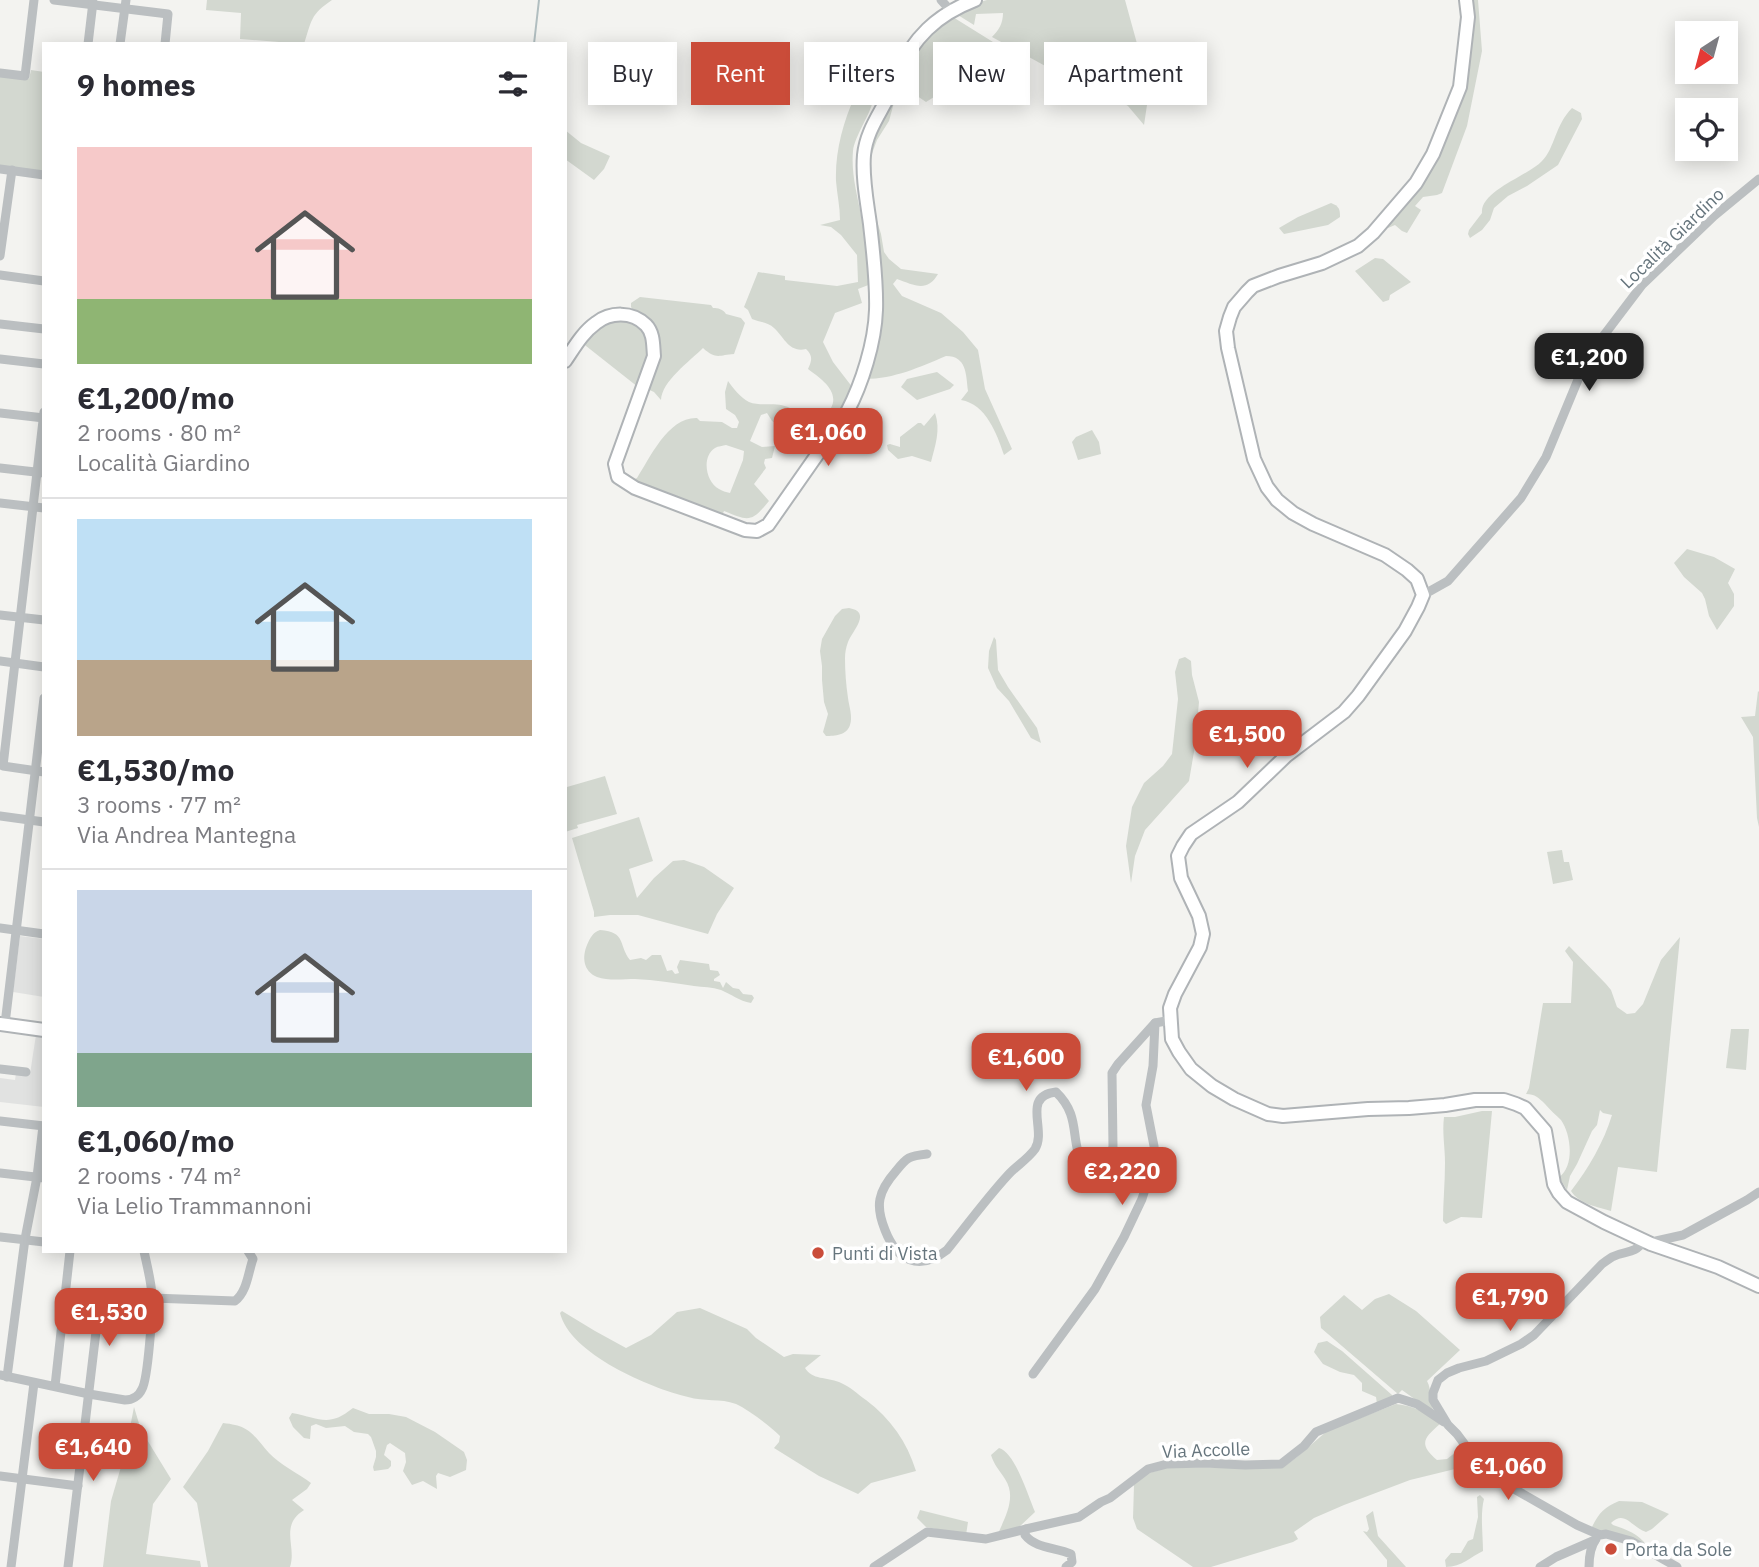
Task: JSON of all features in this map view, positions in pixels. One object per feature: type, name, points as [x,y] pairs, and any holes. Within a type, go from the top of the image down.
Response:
[{"type":"main road","points":[[567,358],[586,332],[609,315],[621,314],[636,318],[646,326],[653,341],[654,356],[617,455],[615,464],[618,477],[635,488],[745,530],[757,531],[768,525],[846,412],[856,394],[871,345],[876,312],[865,181],[867,137],[906,57],[922,34],[951,11],[975,0]]},
{"type":"main road","points":[[1466,0],[1468,16],[1460,87],[1433,154],[1416,183],[1373,233],[1358,246],[1322,263],[1254,286],[1234,307],[1226,331],[1254,459],[1267,487],[1277,500],[1293,513],[1385,555],[1407,570],[1417,579],[1423,595],[1405,631],[1344,712],[1286,756],[1238,802],[1191,834],[1183,846],[1178,856],[1181,878],[1199,916],[1203,934],[1200,947],[1170,1009],[1172,1039],[1191,1069],[1212,1086],[1268,1114],[1283,1116],[1409,1108],[1475,1100],[1504,1100],[1516,1104],[1525,1108],[1545,1131],[1554,1184],[1567,1202],[1647,1243],[1717,1267],[1759,1286]]},
{"type":"main road","points":[[3,1024],[42,1030]]},
{"type":"street","points":[[0,73],[25,76],[34,0]]},
{"type":"street","points":[[54,0],[125,4],[168,14],[165,42]]},
{"type":"street","points":[[941,0],[951,11]]},
{"type":"street","points":[[88,42],[93,2]]},
{"type":"street","points":[[120,42],[125,4]]},
{"type":"street","points":[[0,169],[42,175]]},
{"type":"street","points":[[0,256],[12,170]]},
{"type":"street","name":"Località Giardino","points":[[1423,595],[1448,581],[1521,498],[1546,457],[1588,358],[1642,285],[1714,216],[1759,179]]},
{"type":"street","points":[[0,275],[42,281]]},
{"type":"street","points":[[0,324],[42,329]]},
{"type":"street","points":[[0,359],[42,364]]},
{"type":"street","points":[[0,413],[42,418]]},
{"type":"street","points":[[40,771],[4,766],[33,507],[40,472],[42,436]]},
{"type":"street","points":[[0,468],[40,472]]},
{"type":"street","points":[[0,503],[42,508]]},
{"type":"street","points":[[0,615],[42,620]]},
{"type":"street","points":[[0,661],[42,667]]},
{"type":"street","points":[[3,1024],[29,820],[40,771],[42,734]]},
{"type":"street","points":[[0,816],[42,822]]},
{"type":"street","points":[[0,928],[42,934]]},
{"type":"street","points":[[927,1154],[907,1158],[886,1182],[880,1197],[881,1221],[896,1253],[919,1261],[936,1258],[947,1250],[1009,1173],[1033,1153],[1039,1142],[1036,1111],[1040,1099],[1046,1093],[1056,1092],[1066,1102],[1072,1116],[1078,1151],[1085,1166],[1094,1171],[1101,1168],[1113,1147],[1112,1073],[1155,1023],[1171,1020]]},
{"type":"street","points":[[1033,1374],[1095,1289],[1142,1199],[1155,1157],[1146,1105],[1153,1066],[1155,1023]]},
{"type":"street","points":[[0,1069],[26,1072]]},
{"type":"street","points":[[0,1121],[42,1126]]},
{"type":"street","points":[[42,1143],[40,1178],[25,1239],[4,1376],[89,1395],[130,1400],[142,1390],[152,1298],[143,1253]]},
{"type":"street","points":[[0,1173],[40,1178]]},
{"type":"street","points":[[1597,1538],[1495,1478],[1477,1461],[1448,1425],[1433,1400],[1438,1380],[1459,1368],[1486,1362],[1534,1335],[1602,1264],[1614,1256],[1633,1252],[1647,1243],[1683,1235],[1759,1192]]},
{"type":"street","points":[[0,1237],[42,1241]]},
{"type":"street","points":[[55,1386],[70,1253]]},
{"type":"street","points":[[152,1298],[235,1301],[244,1290],[253,1259],[249,1253]]},
{"type":"street","points":[[68,1567],[100,1298]]},
{"type":"street","points":[[11,1567],[34,1383]]},
{"type":"street","name":"Via Accolle","points":[[1026,1529],[1079,1517],[1110,1499],[1148,1469],[1167,1464],[1281,1464],[1304,1446],[1316,1432],[1398,1398],[1417,1404],[1448,1425]]},
{"type":"street","points":[[0,1476],[78,1486]]},
{"type":"street","points":[[874,1567],[927,1532],[986,1539],[1026,1529],[1025,1535],[1031,1541],[1071,1554],[1072,1562],[1066,1567]]},
{"type":"street","points":[[1540,1567],[1556,1556],[1606,1534],[1631,1541],[1677,1567]]},
{"type":"street","points":[[1590,1567],[1589,1556],[1597,1538]]},
{"type":"shaded area","points":[[207,0],[332,0],[319,10],[313,19],[305,42],[240,39],[241,13],[206,10]]},
{"type":"shaded area","points":[[987,0],[1125,0],[1137,42],[1044,42],[1044,65],[1030,58],[1030,42],[1001,42],[992,37],[1000,26],[1003,13],[976,14],[974,25],[953,12]]},
{"type":"shaded area","points":[[1469,0],[1478,0],[1482,51],[1467,126],[1442,193],[1423,197],[1415,206],[1421,210],[1407,233],[1395,225],[1388,228],[1388,221],[1461,100],[1471,52]]},
{"type":"shaded area","points":[[948,14],[993,42],[933,42],[933,98],[926,102],[919,97],[919,45]]},
{"type":"shaded area","points":[[31,70],[42,72],[42,172],[0,167],[0,76],[29,79]]},
{"type":"shaded area","points":[[851,105],[872,105],[853,151],[855,183],[871,284],[858,289],[862,303],[835,313],[823,342],[833,362],[853,388],[836,418],[831,408],[831,391],[808,369],[811,358],[806,349],[795,349],[772,326],[752,319],[744,307],[758,272],[785,276],[785,280],[837,286],[858,282],[857,255],[841,235],[831,227],[820,225],[840,220],[837,159]]},
{"type":"shaded area","points":[[884,105],[893,105],[889,121],[877,140],[867,167],[868,137]]},
{"type":"shaded area","points":[[1147,105],[1144,125],[1128,106]]},
{"type":"shaded area","points":[[1572,108],[1581,113],[1582,119],[1558,165],[1508,196],[1494,208],[1490,220],[1482,230],[1470,238],[1469,230],[1482,213],[1483,205],[1496,191],[1542,161]]},
{"type":"shaded area","points":[[567,132],[581,143],[610,156],[604,169],[594,180],[567,160]]},
{"type":"shaded area","points":[[870,198],[884,252],[889,259],[901,269],[938,274],[925,286],[897,279],[893,284],[902,296],[941,313],[963,332],[978,350],[985,389],[1012,449],[1004,455],[994,429],[984,414],[977,407],[961,400],[968,391],[964,367],[958,359],[946,356],[897,375],[865,379],[877,340]]},
{"type":"shaded area","points":[[1331,203],[1338,208],[1340,217],[1328,225],[1284,234],[1279,228],[1298,217]]},
{"type":"shaded area","points":[[1375,258],[1383,259],[1411,282],[1383,302],[1355,271]]},
{"type":"shaded area","points":[[640,297],[711,305],[726,314],[741,318],[745,323],[734,354],[715,355],[703,348],[671,379],[661,400],[654,392],[645,388],[658,350],[631,307],[631,303]]},
{"type":"shaded area","points":[[625,319],[641,327],[649,340],[650,348],[638,387],[581,342],[606,322]]},
{"type":"shaded area","points":[[937,372],[954,385],[950,389],[917,400],[901,387],[907,379]]},
{"type":"shaded area","points":[[728,381],[749,402],[790,408],[779,425],[772,421],[767,413],[761,415],[750,441],[762,447],[775,446],[772,458],[765,459],[766,468],[754,484],[769,501],[758,513],[744,518],[724,511],[721,518],[622,478],[626,473],[633,480],[637,478],[661,440],[677,424],[687,419],[722,422],[737,428],[739,422],[735,415],[726,409],[725,392]],"holes":[[[726,445],[744,451],[730,493],[719,489],[708,475],[707,463],[711,452],[716,447]]]},
{"type":"shaded area","points":[[935,413],[937,432],[931,462],[912,456],[898,459],[888,450],[887,445],[890,444],[900,447],[900,437],[918,423],[924,426]]},
{"type":"shaded area","points":[[1092,430],[1099,442],[1101,454],[1078,460],[1072,442],[1076,437]]},
{"type":"shaded area","points":[[1687,549],[1714,557],[1735,569],[1728,583],[1734,594],[1734,606],[1717,630],[1709,616],[1702,593],[1684,577],[1674,563]]},
{"type":"shaded area","points":[[842,609],[856,610],[860,617],[845,654],[851,722],[843,733],[826,736],[823,732],[828,714],[822,680],[822,639],[835,616]]},
{"type":"shaded area","points":[[994,637],[998,670],[1037,728],[1041,743],[1031,738],[1009,701],[997,688],[988,668],[989,651]]},
{"type":"shaded area","points":[[1185,657],[1191,661],[1199,702],[1189,781],[1145,830],[1135,856],[1131,883],[1126,846],[1132,807],[1144,783],[1172,754],[1178,699],[1175,672],[1179,659]]},
{"type":"shaded area","points":[[1758,691],[1759,827],[1753,737],[1741,717],[1755,716]]},
{"type":"shaded area","points":[[605,776],[617,814],[577,825],[578,828],[567,831],[567,787]]},
{"type":"shaded area","points":[[639,817],[653,861],[629,869],[637,898],[673,861],[684,860],[704,867],[734,888],[708,934],[638,915],[594,917],[572,838]]},
{"type":"shaded area","points":[[1562,850],[1564,862],[1569,862],[1573,880],[1553,884],[1547,852]]},
{"type":"shaded area","points":[[600,930],[618,936],[630,960],[646,960],[652,955],[661,955],[667,971],[672,970],[675,974],[679,973],[677,967],[680,960],[709,964],[710,970],[718,971],[720,975],[714,981],[720,982],[723,988],[726,982],[754,998],[751,1003],[711,988],[650,980],[597,977],[586,967],[584,954],[595,932]]},
{"type":"shaded area","points":[[20,936],[42,939],[42,997],[13,992]]},
{"type":"shaded area","points":[[1680,937],[1657,1172],[1618,1167],[1611,1211],[1584,1202],[1571,1191],[1595,1155],[1612,1115],[1600,1110],[1597,1125],[1570,1176],[1567,1190],[1559,1177],[1569,1158],[1567,1133],[1561,1120],[1539,1098],[1526,1094],[1543,1003],[1571,1003],[1573,962],[1565,951],[1569,946],[1611,990],[1617,1007],[1627,1014],[1635,1013],[1643,1004],[1661,960]]},
{"type":"shaded area","points":[[1731,1029],[1749,1029],[1746,1070],[1726,1068]]},
{"type":"shaded area","points":[[36,1035],[42,1036],[42,1107],[0,1102],[0,1078],[15,1080],[16,1073],[30,1074]]},
{"type":"shaded area","points":[[1492,1111],[1482,1218],[1461,1217],[1446,1224],[1443,1221],[1444,1117]]},
{"type":"shaded area","points":[[1389,1294],[1416,1311],[1460,1350],[1427,1381],[1434,1413],[1402,1390],[1398,1394],[1321,1328],[1320,1317],[1344,1295],[1362,1310],[1375,1299]]},
{"type":"shaded area","points":[[700,1308],[747,1329],[784,1357],[793,1354],[821,1355],[805,1368],[808,1372],[843,1384],[875,1407],[897,1432],[916,1471],[871,1483],[858,1494],[819,1476],[774,1448],[780,1436],[759,1418],[736,1404],[672,1392],[614,1367],[579,1342],[567,1328],[560,1313],[562,1311],[626,1348],[651,1335],[677,1312]]},
{"type":"shaded area","points":[[1327,1341],[1342,1351],[1393,1398],[1377,1404],[1376,1397],[1362,1391],[1362,1383],[1354,1375],[1323,1364],[1314,1352],[1318,1343]]},
{"type":"shaded area","points":[[1396,1404],[1420,1410],[1440,1424],[1425,1441],[1427,1450],[1437,1460],[1447,1459],[1461,1448],[1470,1459],[1455,1469],[1410,1480],[1314,1518],[1294,1532],[1298,1539],[1293,1542],[1211,1567],[1193,1567],[1137,1529],[1133,1518],[1134,1485],[1146,1474],[1169,1467],[1282,1468],[1327,1431]]},
{"type":"shaded area","points":[[134,1407],[141,1430],[171,1479],[153,1504],[146,1554],[200,1561],[201,1567],[103,1567],[111,1501],[125,1453]]},
{"type":"shaded area","points":[[353,1408],[369,1414],[406,1417],[435,1432],[464,1452],[466,1470],[450,1477],[438,1473],[437,1489],[423,1481],[412,1485],[403,1471],[405,1453],[390,1443],[384,1455],[391,1461],[391,1466],[374,1471],[376,1451],[368,1434],[354,1432],[345,1426],[326,1428],[316,1424],[311,1426],[310,1439],[304,1438],[293,1427],[289,1418],[292,1413],[330,1420]]},
{"type":"shaded area","points":[[223,1423],[240,1426],[250,1432],[273,1457],[311,1483],[292,1500],[304,1510],[292,1523],[290,1530],[290,1567],[208,1567],[197,1503],[183,1487],[208,1451]]},
{"type":"shaded area","points":[[999,1448],[1005,1451],[1016,1466],[1035,1512],[1018,1528],[998,1534],[1010,1500],[1008,1486],[991,1455]]},
{"type":"shaded area","points":[[1480,1495],[1484,1499],[1483,1551],[1461,1564],[1446,1567],[1445,1560],[1451,1553],[1461,1553],[1468,1541],[1473,1539],[1478,1517],[1477,1497]]},
{"type":"shaded area","points":[[1619,1501],[1642,1502],[1669,1514],[1646,1532],[1625,1519],[1616,1519],[1611,1523],[1636,1535],[1647,1546],[1591,1529],[1602,1512]]},
{"type":"shaded area","points":[[920,1510],[968,1522],[966,1535],[926,1527],[917,1518]]},
{"type":"shaded area","points":[[1373,1511],[1378,1536],[1406,1567],[1387,1567],[1387,1560],[1363,1531],[1367,1532],[1369,1529],[1366,1516]]},
{"type":"waterway","points":[[534,42],[539,0]]},
{"type":"place","name":"Punti di Vista","points":[[818,1253]]},
{"type":"place","name":"Porta da Sole","points":[[1611,1549]]}]
